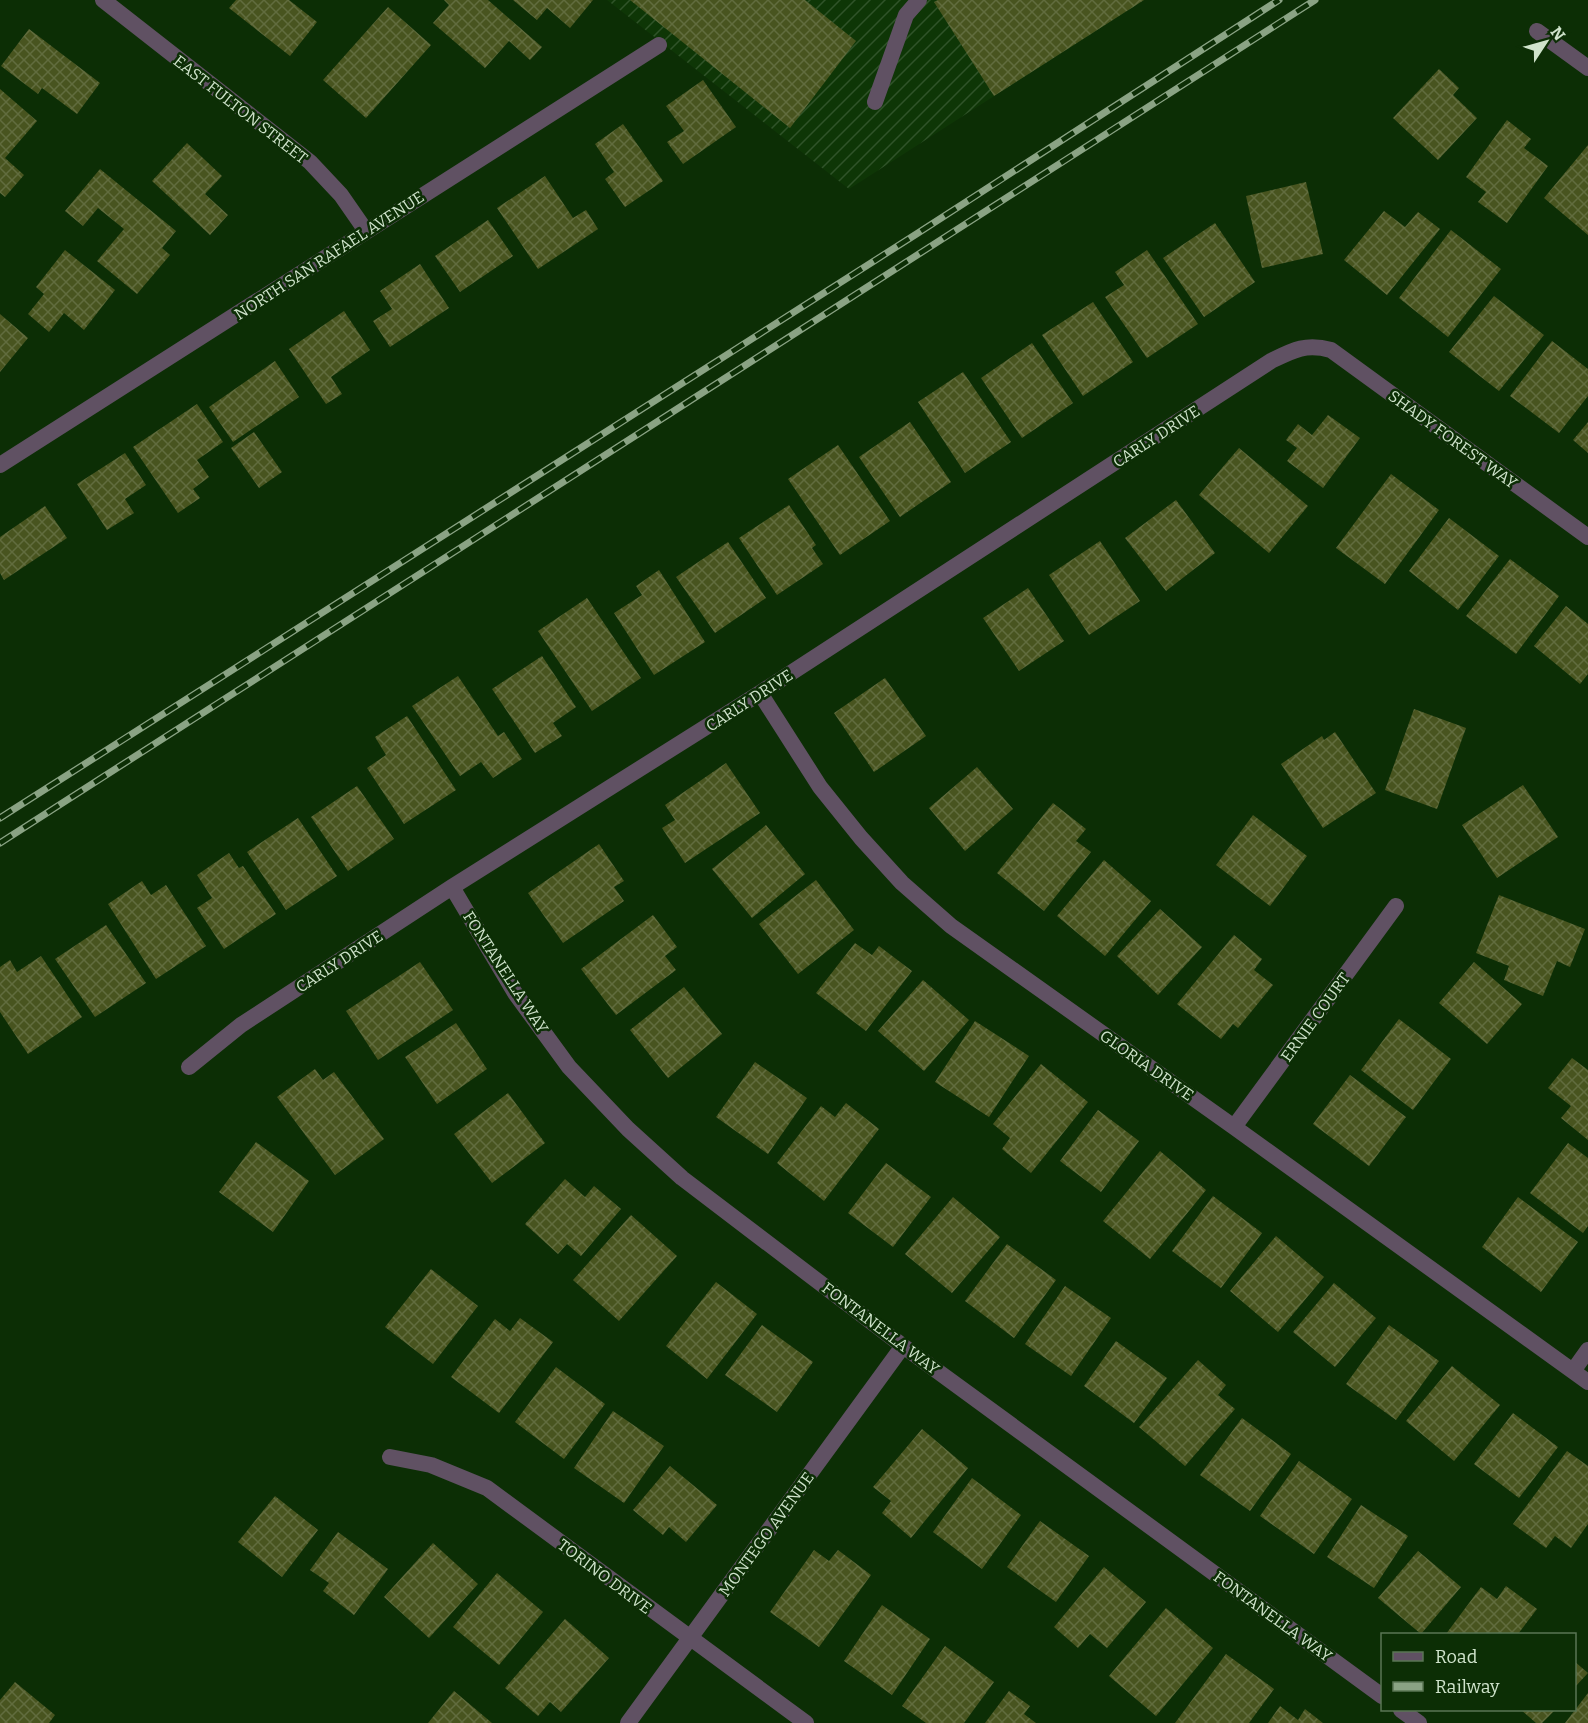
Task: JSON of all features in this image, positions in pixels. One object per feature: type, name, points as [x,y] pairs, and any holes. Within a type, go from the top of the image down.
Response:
[{"type":"street","name":"EAST FULTON STREET","points":[[103,0],[310,162],[341,195],[366,231]]},
{"type":"street","points":[[875,102],[906,15],[919,0]]},
{"type":"street","points":[[1537,31],[1588,68]]},
{"type":"street","name":"NORTH SAN RAFAEL AVENUE","points":[[0,465],[658,45]]},
{"type":"street","name":"SHADY FOREST WAY","points":[[1315,345],[1331,350],[1588,537]]},
{"type":"street","name":"CARLY DRIVE","points":[[189,1067],[241,1025],[452,887],[760,693],[1271,361],[1292,350],[1315,345]]},
{"type":"street","name":"GLORIA DRIVE","points":[[760,693],[820,787],[861,838],[902,883],[951,926],[1588,1382]]},
{"type":"street","name":"FONTANELLA WAY","points":[[452,887],[515,993],[569,1067],[628,1129],[682,1178],[903,1346],[1381,1695]]},
{"type":"street","name":"ERNIE COURT","points":[[1234,1127],[1396,906]]},
{"type":"street","name":"MONTEGO AVENUE","points":[[628,1723],[903,1346]]},
{"type":"street","points":[[1573,1371],[1588,1350]]},
{"type":"street","name":"TORINO DRIVE","points":[[390,1457],[431,1465],[487,1488],[806,1723]]},
{"type":"street","points":[[1402,1711],[1419,1723]]},
{"type":"shaded area","points":[[607,0],[1144,0],[849,189]]},
{"type":"building","points":[[236,0],[289,0],[317,22],[290,56],[229,8]]},
{"type":"building","points":[[444,0],[488,0],[542,47],[530,60],[509,41],[485,68],[433,23],[449,5]]},
{"type":"building","points":[[513,0],[593,0],[570,28],[547,8],[537,20]]},
{"type":"building","points":[[630,0],[805,0],[856,41],[790,128]]},
{"type":"building","points":[[938,0],[1144,0],[994,96],[934,2]]},
{"type":"building","points":[[388,7],[431,45],[366,118],[323,80]]},
{"type":"building","points":[[29,29],[100,83],[77,114],[42,88],[38,94],[1,66]]},
{"type":"building","points":[[1439,69],[1459,88],[1453,95],[1477,118],[1438,160],[1393,118]]},
{"type":"building","points":[[703,80],[736,127],[683,164],[667,142],[684,131],[666,106]]},
{"type":"building","points":[[0,89],[37,121],[5,158],[24,175],[5,197],[0,193]]},
{"type":"building","points":[[1507,120],[1531,139],[1524,148],[1548,166],[1507,223],[1478,202],[1486,192],[1466,177]]},
{"type":"building","points":[[623,124],[663,181],[625,207],[605,179],[614,172],[595,144]]},
{"type":"building","points":[[187,143],[222,176],[205,194],[228,215],[210,235],[152,181]]},
{"type":"building","points":[[1588,145],[1588,235],[1544,198]]},
{"type":"building","points":[[100,169],[176,231],[162,248],[170,255],[137,294],[97,261],[124,229],[98,208],[83,226],[65,211]]},
{"type":"building","points":[[545,176],[573,218],[586,210],[598,229],[538,269],[497,208]]},
{"type":"building","points":[[1306,182],[1323,254],[1262,268],[1246,196]]},
{"type":"building","points":[[1384,211],[1405,227],[1418,212],[1440,229],[1387,295],[1344,260]]},
{"type":"building","points":[[488,220],[513,256],[460,292],[435,256]]},
{"type":"building","points":[[1215,223],[1255,282],[1204,317],[1163,258]]},
{"type":"building","points":[[1451,230],[1501,269],[1448,337],[1399,298]]},
{"type":"building","points":[[65,250],[115,290],[84,330],[64,313],[49,332],[28,314],[44,294],[36,287]]},
{"type":"building","points":[[1147,250],[1198,324],[1147,358],[1105,297],[1124,285],[1115,272]]},
{"type":"building","points":[[420,264],[449,308],[390,347],[373,321],[392,309],[380,291]]},
{"type":"building","points":[[1494,296],[1544,335],[1499,391],[1449,352]]},
{"type":"building","points":[[1093,302],[1133,362],[1083,396],[1042,335]]},
{"type":"building","points":[[344,311],[370,350],[331,377],[342,394],[326,404],[289,349]]},
{"type":"building","points":[[0,314],[28,338],[0,372]]},
{"type":"building","points":[[1552,341],[1588,369],[1588,396],[1559,433],[1510,396]]},
{"type":"building","points":[[1032,343],[1073,403],[1022,438],[981,378]]},
{"type":"building","points":[[275,361],[299,397],[233,442],[209,407]]},
{"type":"building","points":[[963,372],[1011,442],[965,473],[918,402]]},
{"type":"building","points":[[197,404],[223,442],[197,460],[209,477],[193,489],[200,498],[178,513],[133,447]]},
{"type":"building","points":[[1328,415],[1360,438],[1323,488],[1287,461],[1297,448],[1286,440],[1298,424],[1312,435]]},
{"type":"building","points":[[910,422],[951,482],[900,517],[859,457]]},
{"type":"building","points":[[1588,422],[1588,453],[1573,440]]},
{"type":"building","points":[[254,432],[282,472],[259,488],[231,448]]},
{"type":"building","points":[[838,445],[890,521],[840,555],[788,479]]},
{"type":"building","points":[[1239,448],[1308,506],[1269,553],[1199,495]]},
{"type":"building","points":[[125,453],[146,485],[125,499],[134,513],[107,530],[77,484]]},
{"type":"building","points":[[1391,474],[1439,510],[1385,584],[1336,548]]},
{"type":"building","points":[[1176,500],[1215,553],[1166,591],[1125,538]]},
{"type":"building","points":[[789,505],[816,545],[812,548],[823,564],[777,595],[739,538]]},
{"type":"building","points":[[45,506],[67,538],[4,580],[0,573],[0,537]]},
{"type":"building","points":[[1449,518],[1499,556],[1458,610],[1409,571]]},
{"type":"building","points":[[1100,541],[1140,601],[1089,635],[1049,575]]},
{"type":"building","points":[[728,542],[766,598],[715,633],[676,577]]},
{"type":"building","points":[[1510,559],[1559,596],[1516,654],[1466,616]]},
{"type":"building","points":[[659,570],[705,642],[654,675],[614,613],[642,595],[636,586]]},
{"type":"building","points":[[1028,588],[1064,641],[1019,671],[983,618]]},
{"type":"building","points":[[587,598],[641,678],[592,711],[538,631]]},
{"type":"building","points":[[1566,606],[1588,624],[1588,674],[1580,684],[1534,646]]},
{"type":"building","points":[[542,656],[576,707],[553,723],[562,736],[535,753],[492,689]]},
{"type":"building","points":[[458,676],[498,736],[504,732],[522,759],[493,778],[481,762],[460,776],[412,706]]},
{"type":"building","points":[[885,678],[926,736],[874,772],[834,713]]},
{"type":"building","points":[[1414,709],[1466,728],[1437,809],[1385,790]]},
{"type":"building","points":[[407,716],[456,790],[404,824],[367,768],[386,755],[375,737]]},
{"type":"building","points":[[1335,732],[1376,793],[1323,828],[1281,764],[1322,736],[1324,740]]},
{"type":"building","points":[[726,763],[760,813],[685,863],[662,828],[675,820],[665,805]]},
{"type":"building","points":[[977,767],[1013,809],[965,851],[929,808]]},
{"type":"building","points":[[1523,785],[1558,837],[1497,878],[1462,825]]},
{"type":"building","points":[[357,786],[394,839],[348,871],[311,817]]},
{"type":"building","points":[[1053,803],[1086,829],[1076,841],[1091,852],[1044,911],[997,873]]},
{"type":"building","points":[[1253,815],[1307,856],[1270,906],[1216,865]]},
{"type":"building","points":[[298,818],[337,876],[286,910],[247,852]]},
{"type":"building","points":[[766,825],[805,874],[752,918],[712,869]]},
{"type":"building","points":[[599,844],[624,881],[614,887],[624,901],[563,943],[528,893]]},
{"type":"building","points":[[229,853],[239,868],[243,866],[276,914],[224,949],[197,908],[212,898],[197,875]]},
{"type":"building","points":[[1104,860],[1151,901],[1105,956],[1057,916]]},
{"type":"building","points":[[816,880],[854,930],[798,974],[759,924]]},
{"type":"building","points":[[142,881],[151,895],[166,885],[206,946],[156,979],[108,904]]},
{"type":"building","points":[[1499,895],[1585,929],[1570,967],[1557,961],[1543,996],[1504,980],[1509,966],[1476,953]]},
{"type":"building","points":[[1160,909],[1202,947],[1158,995],[1117,956]]},
{"type":"building","points":[[653,915],[677,947],[665,956],[676,970],[616,1015],[581,969]]},
{"type":"building","points":[[106,925],[146,983],[95,1017],[55,959]]},
{"type":"building","points":[[1234,935],[1262,959],[1254,970],[1273,985],[1238,1028],[1233,1024],[1221,1039],[1177,1004]]},
{"type":"building","points":[[855,943],[872,955],[879,946],[912,971],[866,1031],[816,993]]},
{"type":"building","points":[[41,956],[82,1017],[28,1054],[0,1012],[0,967],[10,960],[17,972]]},
{"type":"building","points":[[420,962],[453,1010],[378,1060],[346,1011]]},
{"type":"building","points":[[1474,962],[1522,1004],[1487,1044],[1439,1003]]},
{"type":"building","points":[[923,980],[969,1020],[924,1071],[878,1031]]},
{"type":"building","points":[[684,987],[722,1034],[668,1078],[630,1030]]},
{"type":"building","points":[[1399,1019],[1451,1059],[1413,1110],[1361,1070]]},
{"type":"building","points":[[975,1021],[1029,1056],[989,1117],[935,1082]]},
{"type":"building","points":[[456,1023],[487,1069],[437,1104],[405,1057]]},
{"type":"building","points":[[1572,1058],[1588,1070],[1588,1140],[1561,1118],[1571,1106],[1548,1088]]},
{"type":"building","points":[[755,1062],[807,1098],[768,1154],[716,1117]]},
{"type":"building","points":[[1041,1064],[1088,1102],[1031,1173],[1002,1149],[1010,1138],[993,1124]]},
{"type":"building","points":[[315,1069],[323,1080],[334,1072],[384,1139],[335,1175],[277,1097]]},
{"type":"building","points":[[1350,1075],[1406,1117],[1369,1166],[1313,1124]]},
{"type":"building","points":[[508,1093],[545,1143],[492,1183],[454,1134]]},
{"type":"building","points":[[846,1103],[879,1129],[824,1201],[777,1163],[821,1106],[835,1117]]},
{"type":"building","points":[[1098,1110],[1139,1141],[1101,1192],[1060,1161]]},
{"type":"building","points":[[256,1142],[309,1181],[273,1232],[219,1192]]},
{"type":"building","points":[[1568,1143],[1588,1158],[1588,1226],[1583,1233],[1530,1193]]},
{"type":"building","points":[[1160,1151],[1206,1190],[1150,1259],[1103,1221]]},
{"type":"building","points":[[886,1163],[931,1197],[893,1247],[848,1213]]},
{"type":"building","points":[[565,1179],[585,1197],[594,1186],[621,1209],[581,1256],[567,1244],[558,1254],[525,1224]]},
{"type":"building","points":[[1213,1196],[1262,1233],[1221,1288],[1172,1251]]},
{"type":"building","points":[[953,1197],[1000,1237],[952,1293],[905,1254]]},
{"type":"building","points":[[1518,1197],[1578,1242],[1541,1292],[1482,1247]]},
{"type":"building","points":[[631,1215],[677,1256],[619,1321],[573,1280]]},
{"type":"building","points":[[1276,1236],[1324,1277],[1278,1332],[1230,1291]]},
{"type":"building","points":[[1007,1244],[1056,1280],[1014,1338],[965,1301]]},
{"type":"building","points":[[431,1269],[478,1306],[433,1364],[385,1327]]},
{"type":"building","points":[[716,1282],[757,1314],[707,1379],[666,1346]]},
{"type":"building","points":[[1334,1283],[1376,1318],[1335,1367],[1293,1332]]},
{"type":"building","points":[[1065,1286],[1111,1318],[1071,1376],[1025,1344]]},
{"type":"building","points":[[520,1318],[553,1342],[499,1413],[451,1377],[495,1319],[510,1331]]},
{"type":"building","points":[[762,1325],[813,1362],[777,1412],[725,1375]]},
{"type":"building","points":[[1389,1325],[1439,1361],[1396,1420],[1346,1384]]},
{"type":"building","points":[[1116,1341],[1167,1378],[1134,1423],[1084,1386]]},
{"type":"building","points":[[1198,1360],[1226,1385],[1218,1395],[1235,1409],[1185,1466],[1139,1427]]},
{"type":"building","points":[[1452,1366],[1500,1405],[1454,1461],[1406,1421]]},
{"type":"building","points":[[556,1367],[605,1404],[564,1459],[515,1422]]},
{"type":"building","points":[[613,1411],[664,1446],[624,1503],[574,1468]]},
{"type":"building","points":[[1513,1413],[1558,1447],[1519,1498],[1474,1464]]},
{"type":"building","points":[[1242,1418],[1291,1454],[1250,1511],[1200,1475]]},
{"type":"building","points":[[922,1429],[968,1468],[911,1538],[882,1513],[891,1501],[873,1487]]},
{"type":"building","points":[[1567,1451],[1588,1466],[1588,1524],[1571,1548],[1555,1536],[1546,1548],[1513,1524]]},
{"type":"building","points":[[1299,1461],[1352,1499],[1314,1554],[1260,1516]]},
{"type":"building","points":[[670,1466],[717,1505],[686,1542],[669,1527],[663,1535],[633,1510]]},
{"type":"building","points":[[972,1478],[1021,1515],[982,1569],[933,1532]]},
{"type":"building","points":[[275,1496],[318,1530],[282,1577],[238,1542]]},
{"type":"building","points":[[1361,1505],[1408,1536],[1374,1588],[1327,1557]]},
{"type":"building","points":[[1040,1521],[1089,1556],[1056,1602],[1007,1567]]},
{"type":"building","points":[[338,1532],[388,1569],[354,1615],[323,1591],[329,1583],[310,1570]]},
{"type":"building","points":[[433,1543],[478,1584],[429,1638],[384,1597]]},
{"type":"building","points":[[814,1550],[829,1561],[838,1550],[871,1575],[819,1647],[770,1612]]},
{"type":"building","points":[[1418,1551],[1461,1587],[1422,1633],[1378,1598]]},
{"type":"building","points":[[1104,1567],[1146,1602],[1107,1648],[1090,1634],[1078,1648],[1054,1627]]},
{"type":"building","points":[[497,1573],[543,1612],[499,1665],[453,1627]]},
{"type":"building","points":[[1506,1586],[1537,1609],[1519,1633],[1447,1633],[1481,1587],[1497,1599]]},
{"type":"building","points":[[882,1605],[930,1639],[892,1695],[844,1661]]},
{"type":"building","points":[[1166,1608],[1213,1648],[1156,1716],[1109,1676]]},
{"type":"building","points":[[565,1619],[609,1658],[561,1712],[550,1702],[538,1716],[505,1688]]},
{"type":"building","points":[[945,1646],[994,1682],[964,1723],[926,1723],[902,1706]]},
{"type":"building","points":[[1226,1654],[1274,1689],[1249,1723],[1175,1723]]},
{"type":"building","points":[[1576,1663],[1588,1673],[1576,1686]]},
{"type":"building","points":[[15,1682],[55,1715],[49,1723],[0,1723],[0,1700]]},
{"type":"building","points":[[454,1691],[492,1723],[428,1723]]},
{"type":"building","points":[[1009,1691],[1030,1706],[1024,1714],[1036,1723],[985,1723]]},
{"type":"building","points":[[1588,1693],[1588,1723],[1565,1723]]},
{"type":"building","points":[[1280,1706],[1298,1720],[1305,1709],[1323,1723],[1268,1723]]},
{"type":"building","points":[[1522,1711],[1554,1711],[1542,1723],[1536,1723]]},
{"type":"railway","points":[[0,818],[1279,0]]},
{"type":"railway","points":[[0,843],[1315,0]]}]
